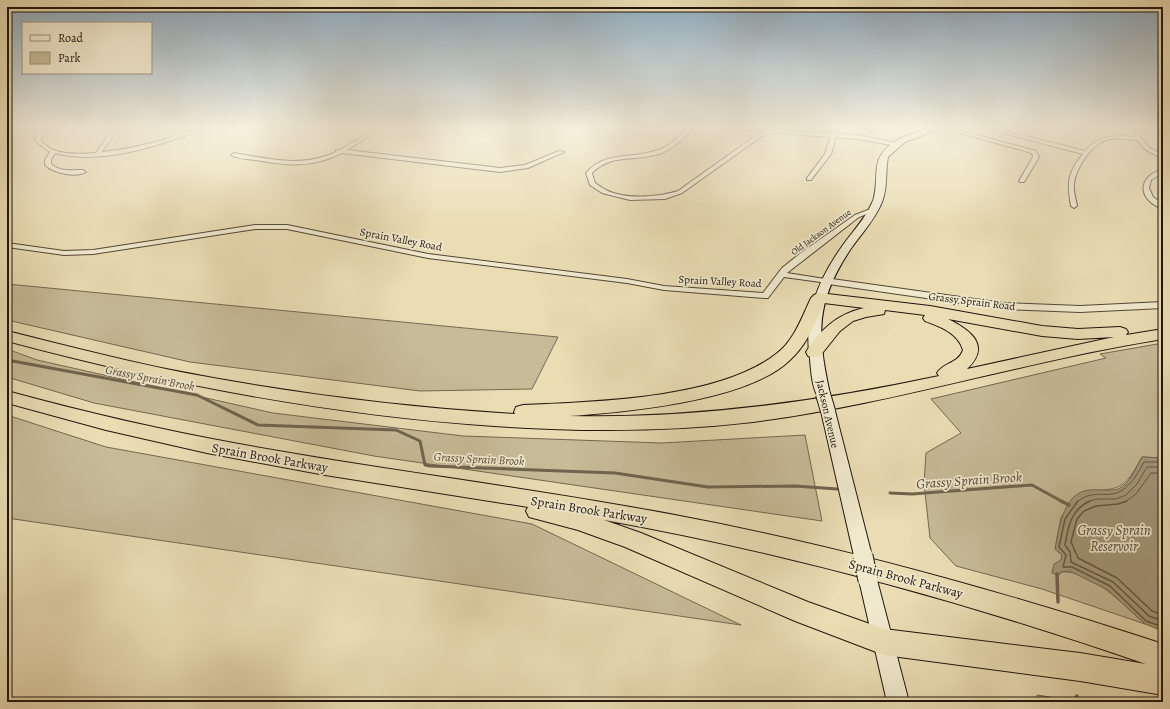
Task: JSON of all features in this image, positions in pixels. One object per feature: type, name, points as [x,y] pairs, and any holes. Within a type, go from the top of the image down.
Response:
[{"type":"highway","points":[[443,416],[545,410],[626,403],[700,392],[735,384],[765,371],[789,353],[801,334],[819,298],[925,310],[1055,333],[1096,333],[1163,328]]},
{"type":"highway","points":[[814,352],[841,320],[853,314],[872,311],[900,312],[929,317],[951,326],[967,339],[972,349],[971,354],[965,363],[953,370],[901,390]]},
{"type":"highway","points":[[7,336],[116,364],[219,385],[331,403],[443,416],[562,423],[622,424],[689,421],[784,410],[901,390],[1076,350],[1163,334]]},
{"type":"highway","name":"Sprain Brook Parkway","points":[[7,397],[87,419],[185,441],[273,458],[603,511],[788,548],[981,598],[1163,657]]},
{"type":"highway","points":[[405,480],[563,517],[603,529],[650,547],[804,612],[884,642],[1080,667],[1163,681]]},
{"type":"main road","name":"Jackson Avenue","points":[[883,161],[879,199],[825,281],[814,315],[814,352],[898,702]]},
{"type":"street","points":[[48,161],[48,165],[50,167],[58,171],[83,172]]},
{"type":"street","points":[[286,161],[302,163],[313,161]]},
{"type":"street","points":[[425,161],[500,170],[516,169],[542,161]]},
{"type":"street","points":[[606,161],[595,165],[589,173],[592,184],[604,192],[630,198],[653,198],[673,195],[680,192],[723,161]]},
{"type":"street","points":[[809,179],[823,161]]},
{"type":"street","points":[[1022,181],[1034,161]]},
{"type":"street","points":[[1074,206],[1071,184],[1081,161]]},
{"type":"street","points":[[1163,171],[1150,176],[1146,182],[1146,188],[1152,200],[1163,207]]},
{"type":"street","name":"Old Jackson Avenue","points":[[782,274],[800,258],[845,224],[857,216],[873,210]]},
{"type":"street","name":"Sprain Valley Road","points":[[7,245],[64,253],[93,252],[271,226],[302,229],[428,256],[627,281],[664,288],[765,296],[782,274]]},
{"type":"street","name":"Grassy Sprain Road","points":[[782,274],[976,303],[1017,307],[1080,309],[1163,305]]},
{"type":"green space","points":[[7,284],[558,337],[532,389],[420,391],[190,362],[7,320]]},
{"type":"green space","points":[[1163,343],[1163,458],[1142,457],[1130,477],[1120,486],[1106,490],[1083,492],[1061,517],[1055,549],[1062,555],[1061,560],[1052,572],[1059,575],[1061,572],[1072,573],[1084,576],[1095,582],[1145,624],[1042,589],[956,566],[930,538],[924,483],[926,453],[961,433],[931,399],[1106,358],[1100,354]]},
{"type":"green space","points":[[7,349],[37,360],[273,413],[463,436],[662,443],[805,435],[822,521],[374,456],[94,403],[7,377]]},
{"type":"green space","points":[[7,415],[106,447],[532,524],[741,625],[7,518]]},
{"type":"green space","points":[[1037,695],[1081,702],[1038,702]]},
{"type":"water","name":"Grassy Sprain Reservoir","points":[[1142,457],[1163,458],[1163,631],[1145,624],[1108,590],[1070,571],[1061,572],[1059,575],[1052,573],[1054,564],[1061,560],[1062,555],[1055,549],[1060,524],[1066,507],[1071,500],[1084,491],[1114,490],[1122,487],[1135,470]]},
{"type":"waterway","name":"Grassy Sprain Brook","points":[[7,360],[197,395],[258,425],[396,430],[420,441],[425,465],[430,466],[615,473],[708,487],[795,486],[837,489]]},
{"type":"waterway","name":"Grassy Sprain Brook","points":[[890,493],[912,494],[1032,485],[1063,502]]},
{"type":"waterway","name":"Grassy Sprain Brook","points":[[1063,502],[1069,505]]},
{"type":"waterway","points":[[1057,574],[1058,602]]},
{"type":"waterway","points":[[1073,702],[1077,696]]}]
